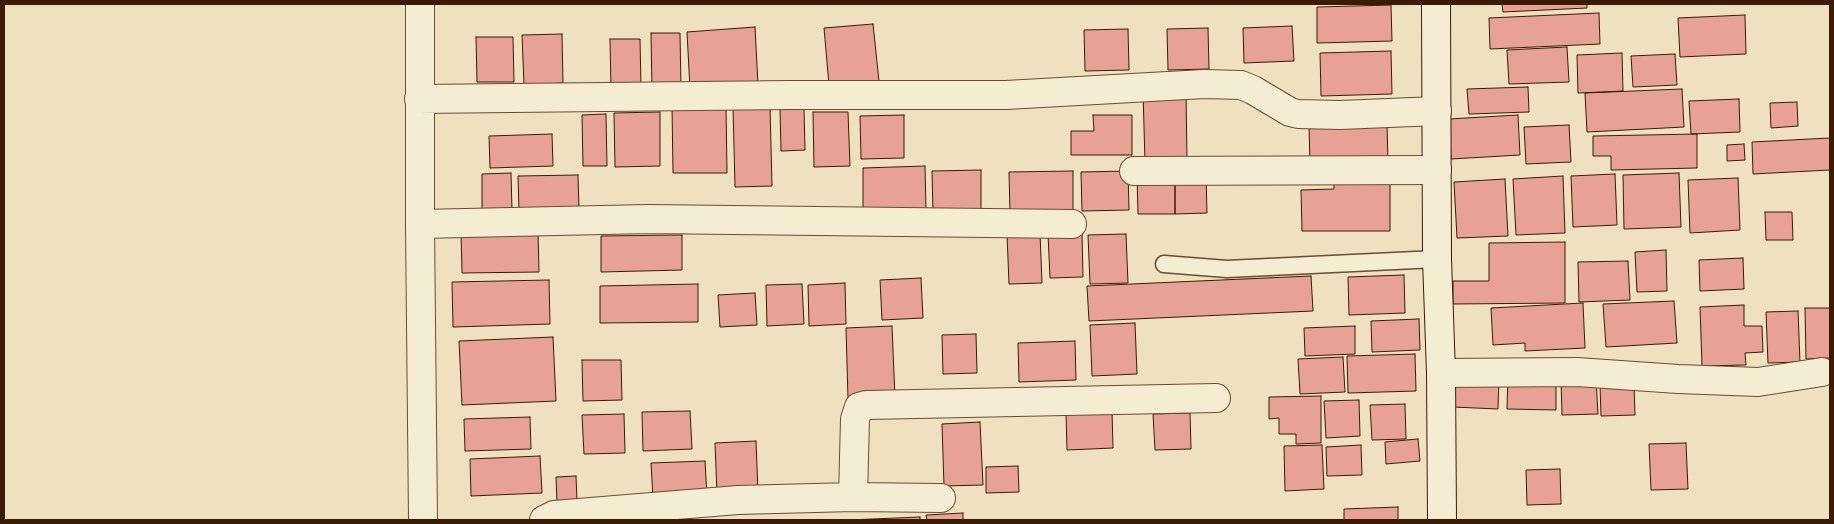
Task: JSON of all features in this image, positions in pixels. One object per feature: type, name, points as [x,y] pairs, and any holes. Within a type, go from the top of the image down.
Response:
[{"type":"street","points":[[420,4],[419,100],[423,520]]},
{"type":"street","points":[[1436,4],[1437,259],[1441,374],[1442,520]]},
{"type":"street","points":[[419,100],[790,95],[1006,95],[1204,84],[1241,85],[1290,112],[1298,114],[1340,115],[1437,110]]},
{"type":"street","points":[[1134,171],[1437,170]]},
{"type":"street","points":[[420,224],[648,219],[1072,224]]},
{"type":"street","points":[[1441,374],[1577,372],[1678,380],[1758,382],[1822,372]]},
{"type":"street","points":[[853,497],[855,419],[859,407],[866,405],[1216,398]]},
{"type":"street","points":[[544,520],[554,515],[738,500],[853,497],[941,498]]},
{"type":"lane","points":[[1164,264],[1227,269],[1437,259]]},
{"type":"building","points":[[1502,4],[1587,4],[1587,8],[1503,12]]},
{"type":"building","points":[[1391,5],[1392,41],[1317,43],[1317,7]]},
{"type":"building","points":[[1599,13],[1600,44],[1490,49],[1489,18]]},
{"type":"building","points":[[1745,15],[1746,54],[1680,57],[1678,18]]},
{"type":"building","points":[[873,24],[879,81],[829,85],[824,28]]},
{"type":"building","points":[[1292,26],[1294,61],[1244,63],[1243,28]]},
{"type":"building","points":[[755,27],[758,85],[690,89],[687,32]]},
{"type":"building","points":[[1208,28],[1209,69],[1168,70],[1167,29]]},
{"type":"building","points":[[1128,29],[1129,70],[1085,71],[1084,30]]},
{"type":"building","points":[[651,33],[680,33],[681,90],[652,91]]},
{"type":"building","points":[[562,34],[563,83],[524,85],[522,35]]},
{"type":"building","points":[[476,37],[513,37],[514,82],[477,82]]},
{"type":"building","points":[[610,39],[640,39],[641,88],[611,89]]},
{"type":"building","points":[[1567,47],[1569,82],[1509,84],[1507,50]]},
{"type":"building","points":[[1391,51],[1392,94],[1321,96],[1320,53]]},
{"type":"building","points":[[1622,53],[1623,91],[1578,93],[1577,55]]},
{"type":"building","points":[[1675,54],[1677,85],[1633,87],[1631,56]]},
{"type":"building","points":[[1528,87],[1529,112],[1469,114],[1467,89]]},
{"type":"building","points":[[1682,89],[1684,127],[1587,132],[1585,93]]},
{"type":"building","points":[[1186,90],[1187,162],[1145,163],[1143,91]]},
{"type":"building","points":[[1739,99],[1740,132],[1691,134],[1689,101]]},
{"type":"building","points":[[1797,102],[1798,126],[1771,128],[1770,103]]},
{"type":"building","points":[[726,105],[727,173],[673,173],[672,106]]},
{"type":"building","points":[[770,106],[772,186],[735,187],[733,107]]},
{"type":"building","points":[[780,109],[804,109],[805,150],[781,151]]},
{"type":"building","points":[[660,112],[660,166],[615,167],[614,113]]},
{"type":"building","points":[[813,112],[848,112],[850,166],[814,167]]},
{"type":"building","points":[[606,114],[607,166],[583,166],[582,115]]},
{"type":"building","points":[[904,115],[904,158],[861,159],[860,116]]},
{"type":"building","points":[[1093,115],[1132,115],[1132,155],[1071,155],[1071,131],[1094,131]]},
{"type":"building","points":[[1518,115],[1520,155],[1451,159],[1449,119]]},
{"type":"building","points":[[1387,121],[1388,165],[1310,167],[1309,123]]},
{"type":"building","points":[[1569,125],[1571,162],[1526,164],[1524,127]]},
{"type":"building","points":[[552,134],[553,166],[490,168],[489,136]]},
{"type":"building","points":[[1697,134],[1697,168],[1611,170],[1611,156],[1593,156],[1593,136]]},
{"type":"building","points":[[1830,138],[1830,170],[1753,174],[1752,142]]},
{"type":"building","points":[[1744,144],[1745,160],[1727,161],[1727,145]]},
{"type":"building","points":[[925,166],[926,210],[863,212],[863,168]]},
{"type":"building","points":[[981,170],[981,212],[933,213],[932,171]]},
{"type":"building","points":[[1073,171],[1073,212],[1010,213],[1009,172]]},
{"type":"building","points":[[1128,171],[1129,210],[1082,211],[1081,172]]},
{"type":"building","points":[[511,173],[512,211],[482,211],[482,174]]},
{"type":"building","points":[[1206,173],[1207,213],[1175,214],[1175,174]]},
{"type":"building","points":[[1679,173],[1681,227],[1624,229],[1623,175]]},
{"type":"building","points":[[1175,174],[1175,214],[1138,214],[1137,175]]},
{"type":"building","points":[[1334,174],[1390,174],[1390,231],[1302,231],[1301,190],[1334,189]]},
{"type":"building","points":[[1615,174],[1617,225],[1573,227],[1571,176]]},
{"type":"building","points":[[578,175],[579,210],[519,211],[518,176]]},
{"type":"building","points":[[1563,176],[1565,233],[1516,235],[1513,179]]},
{"type":"building","points":[[1738,178],[1740,230],[1690,233],[1688,180]]},
{"type":"building","points":[[1505,179],[1508,236],[1457,238],[1454,182]]},
{"type":"building","points":[[1765,212],[1792,212],[1793,240],[1766,240]]},
{"type":"building","points":[[538,231],[539,272],[462,273],[461,233]]},
{"type":"building","points":[[1040,233],[1042,283],[1009,284],[1007,234]]},
{"type":"building","points":[[1082,233],[1083,277],[1050,278],[1048,234]]},
{"type":"building","points":[[1126,234],[1128,283],[1090,284],[1088,235]]},
{"type":"building","points":[[682,235],[682,270],[601,272],[601,236]]},
{"type":"building","points":[[1565,242],[1565,303],[1453,304],[1453,281],[1489,281],[1489,243]]},
{"type":"building","points":[[1666,250],[1667,291],[1637,292],[1635,252]]},
{"type":"building","points":[[1743,258],[1744,289],[1700,291],[1699,260]]},
{"type":"building","points":[[1628,261],[1630,300],[1579,302],[1578,262]]},
{"type":"building","points":[[1404,275],[1405,313],[1349,315],[1348,277]]},
{"type":"building","points":[[1311,276],[1313,311],[1089,321],[1087,286]]},
{"type":"building","points":[[921,278],[923,318],[882,320],[880,280]]},
{"type":"building","points":[[549,280],[550,324],[453,327],[452,282]]},
{"type":"building","points":[[845,283],[846,324],[809,326],[808,285]]},
{"type":"building","points":[[698,284],[698,322],[600,323],[600,286]]},
{"type":"building","points":[[802,284],[804,324],[767,326],[766,285]]},
{"type":"building","points":[[755,293],[757,325],[720,327],[718,295]]},
{"type":"building","points":[[1674,301],[1677,343],[1606,347],[1603,304]]},
{"type":"building","points":[[1583,303],[1585,348],[1525,351],[1525,343],[1493,345],[1491,308]]},
{"type":"building","points":[[1744,305],[1744,326],[1762,326],[1763,352],[1745,353],[1746,365],[1702,366],[1700,307]]},
{"type":"building","points":[[1805,308],[1830,308],[1830,358],[1806,359]]},
{"type":"building","points":[[1798,311],[1800,362],[1768,363],[1766,312]]},
{"type":"building","points":[[1419,319],[1420,350],[1372,352],[1371,321]]},
{"type":"building","points":[[1135,323],[1137,374],[1092,376],[1090,325]]},
{"type":"building","points":[[892,326],[895,398],[848,399],[846,328]]},
{"type":"building","points":[[1355,326],[1355,354],[1305,356],[1304,328]]},
{"type":"building","points":[[976,334],[977,373],[943,374],[942,335]]},
{"type":"building","points":[[553,337],[556,401],[462,405],[459,341]]},
{"type":"building","points":[[1075,341],[1076,380],[1019,382],[1018,343]]},
{"type":"building","points":[[1415,354],[1416,391],[1348,393],[1347,356]]},
{"type":"building","points":[[1343,357],[1345,392],[1300,394],[1298,359]]},
{"type":"building","points":[[582,360],[621,360],[622,400],[583,401]]},
{"type":"building","points":[[1455,374],[1499,376],[1498,409],[1453,407]]},
{"type":"building","points":[[1508,375],[1556,375],[1556,410],[1507,409]]},
{"type":"building","points":[[1596,378],[1598,414],[1562,415],[1561,379]]},
{"type":"building","points":[[1634,384],[1635,415],[1601,416],[1600,385]]},
{"type":"building","points":[[1321,396],[1321,443],[1296,444],[1296,434],[1279,434],[1279,418],[1269,419],[1269,397]]},
{"type":"building","points":[[1359,400],[1360,436],[1326,438],[1324,401]]},
{"type":"building","points":[[1405,404],[1406,439],[1372,440],[1370,405]]},
{"type":"building","points":[[690,411],[692,449],[643,451],[642,412]]},
{"type":"building","points":[[1112,411],[1113,448],[1067,450],[1066,413]]},
{"type":"building","points":[[1190,413],[1191,449],[1155,450],[1153,414]]},
{"type":"building","points":[[624,414],[625,453],[584,454],[582,415]]},
{"type":"building","points":[[530,417],[531,449],[465,451],[464,419]]},
{"type":"building","points":[[980,422],[983,485],[944,486],[942,424]]},
{"type":"building","points":[[1418,439],[1420,461],[1386,464],[1385,442]]},
{"type":"building","points":[[756,441],[758,492],[717,494],[715,443]]},
{"type":"building","points":[[1686,443],[1688,489],[1651,490],[1649,444]]},
{"type":"building","points":[[1322,445],[1324,489],[1285,491],[1284,446]]},
{"type":"building","points":[[1361,445],[1362,475],[1327,476],[1326,447]]},
{"type":"building","points":[[540,456],[542,493],[471,496],[470,459]]},
{"type":"building","points":[[705,461],[707,496],[653,499],[651,463]]},
{"type":"building","points":[[1018,466],[1019,492],[986,493],[986,467]]},
{"type":"building","points":[[1560,469],[1561,504],[1527,505],[1526,470]]},
{"type":"building","points":[[576,476],[577,501],[557,502],[556,477]]},
{"type":"building","points":[[1398,507],[1398,520],[1344,520],[1344,509]]},
{"type":"building","points":[[963,513],[963,520],[927,520],[926,515]]},
{"type":"building","points":[[920,517],[920,520],[849,520]]}]
